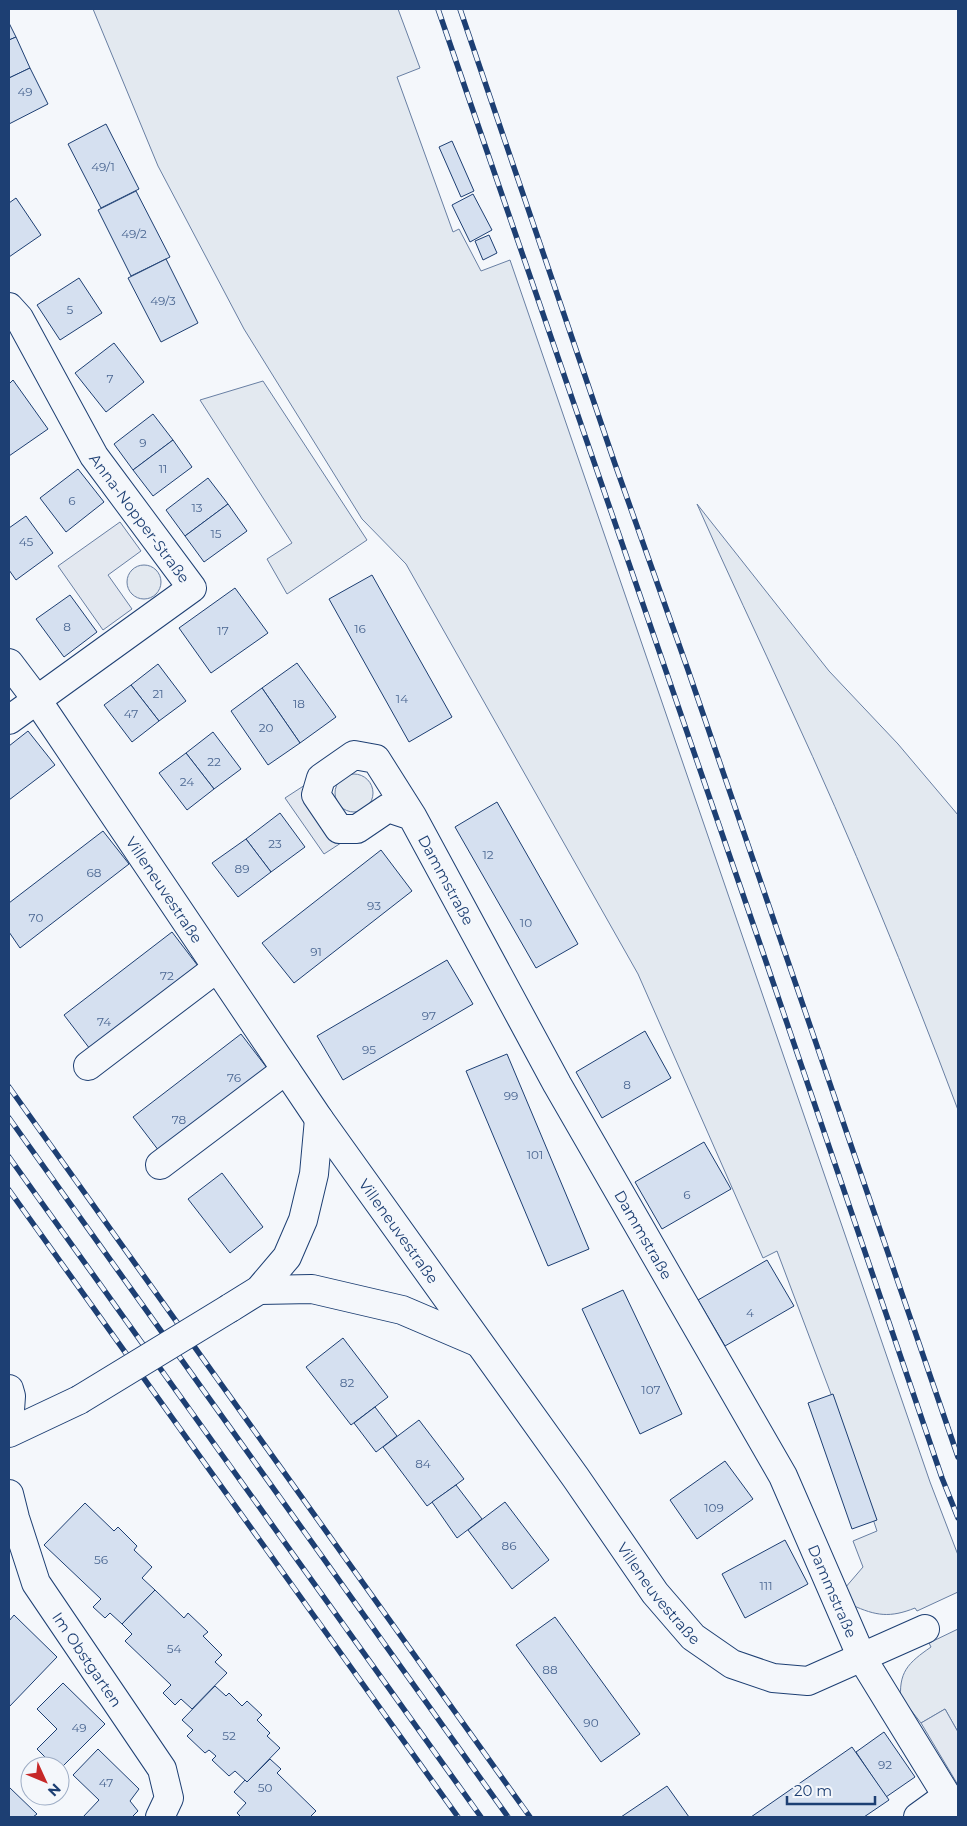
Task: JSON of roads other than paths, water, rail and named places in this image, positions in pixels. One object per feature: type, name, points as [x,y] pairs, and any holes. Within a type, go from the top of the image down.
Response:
[{"type":"street","name":"Anna-Nopper-Straße","points":[[9,306],[19,318],[94,456],[192,588],[37,700]]},
{"type":"street","name":"Villeneuvestraße","points":[[9,663],[37,700],[319,1119],[656,1593],[693,1637],[732,1664],[773,1678],[808,1681],[925,1628]]},
{"type":"street","points":[[9,720],[37,700]]},
{"type":"street","name":"Dammstraße","points":[[412,816],[557,1084],[783,1476],[862,1658],[953,1805]]},
{"type":"street","points":[[88,1066],[217,968]]},
{"type":"street","points":[[160,1165],[286,1070]]},
{"type":"street","points":[[9,1433],[79,1400],[259,1290],[287,1258],[303,1220],[314,1174],[319,1119]]},
{"type":"street","points":[[259,1290],[312,1289],[402,1310],[478,1343]]},
{"type":"street","points":[[9,1389],[11,1396],[9,1425]]},
{"type":"street","name":"Im Obstgarten","points":[[9,1494],[36,1583],[162,1769],[169,1798],[160,1817]]},
{"type":"street","points":[[918,1817],[953,1805]]},
{"type":"railway","points":[[438,9],[942,1478],[958,1518]]},
{"type":"railway","points":[[460,9],[958,1457]]},
{"type":"railway","points":[[9,1087],[530,1817]]},
{"type":"railway","points":[[9,1118],[508,1817]]},
{"type":"railway","points":[[9,1157],[481,1817]]},
{"type":"railway","points":[[9,1190],[458,1817]]}]
